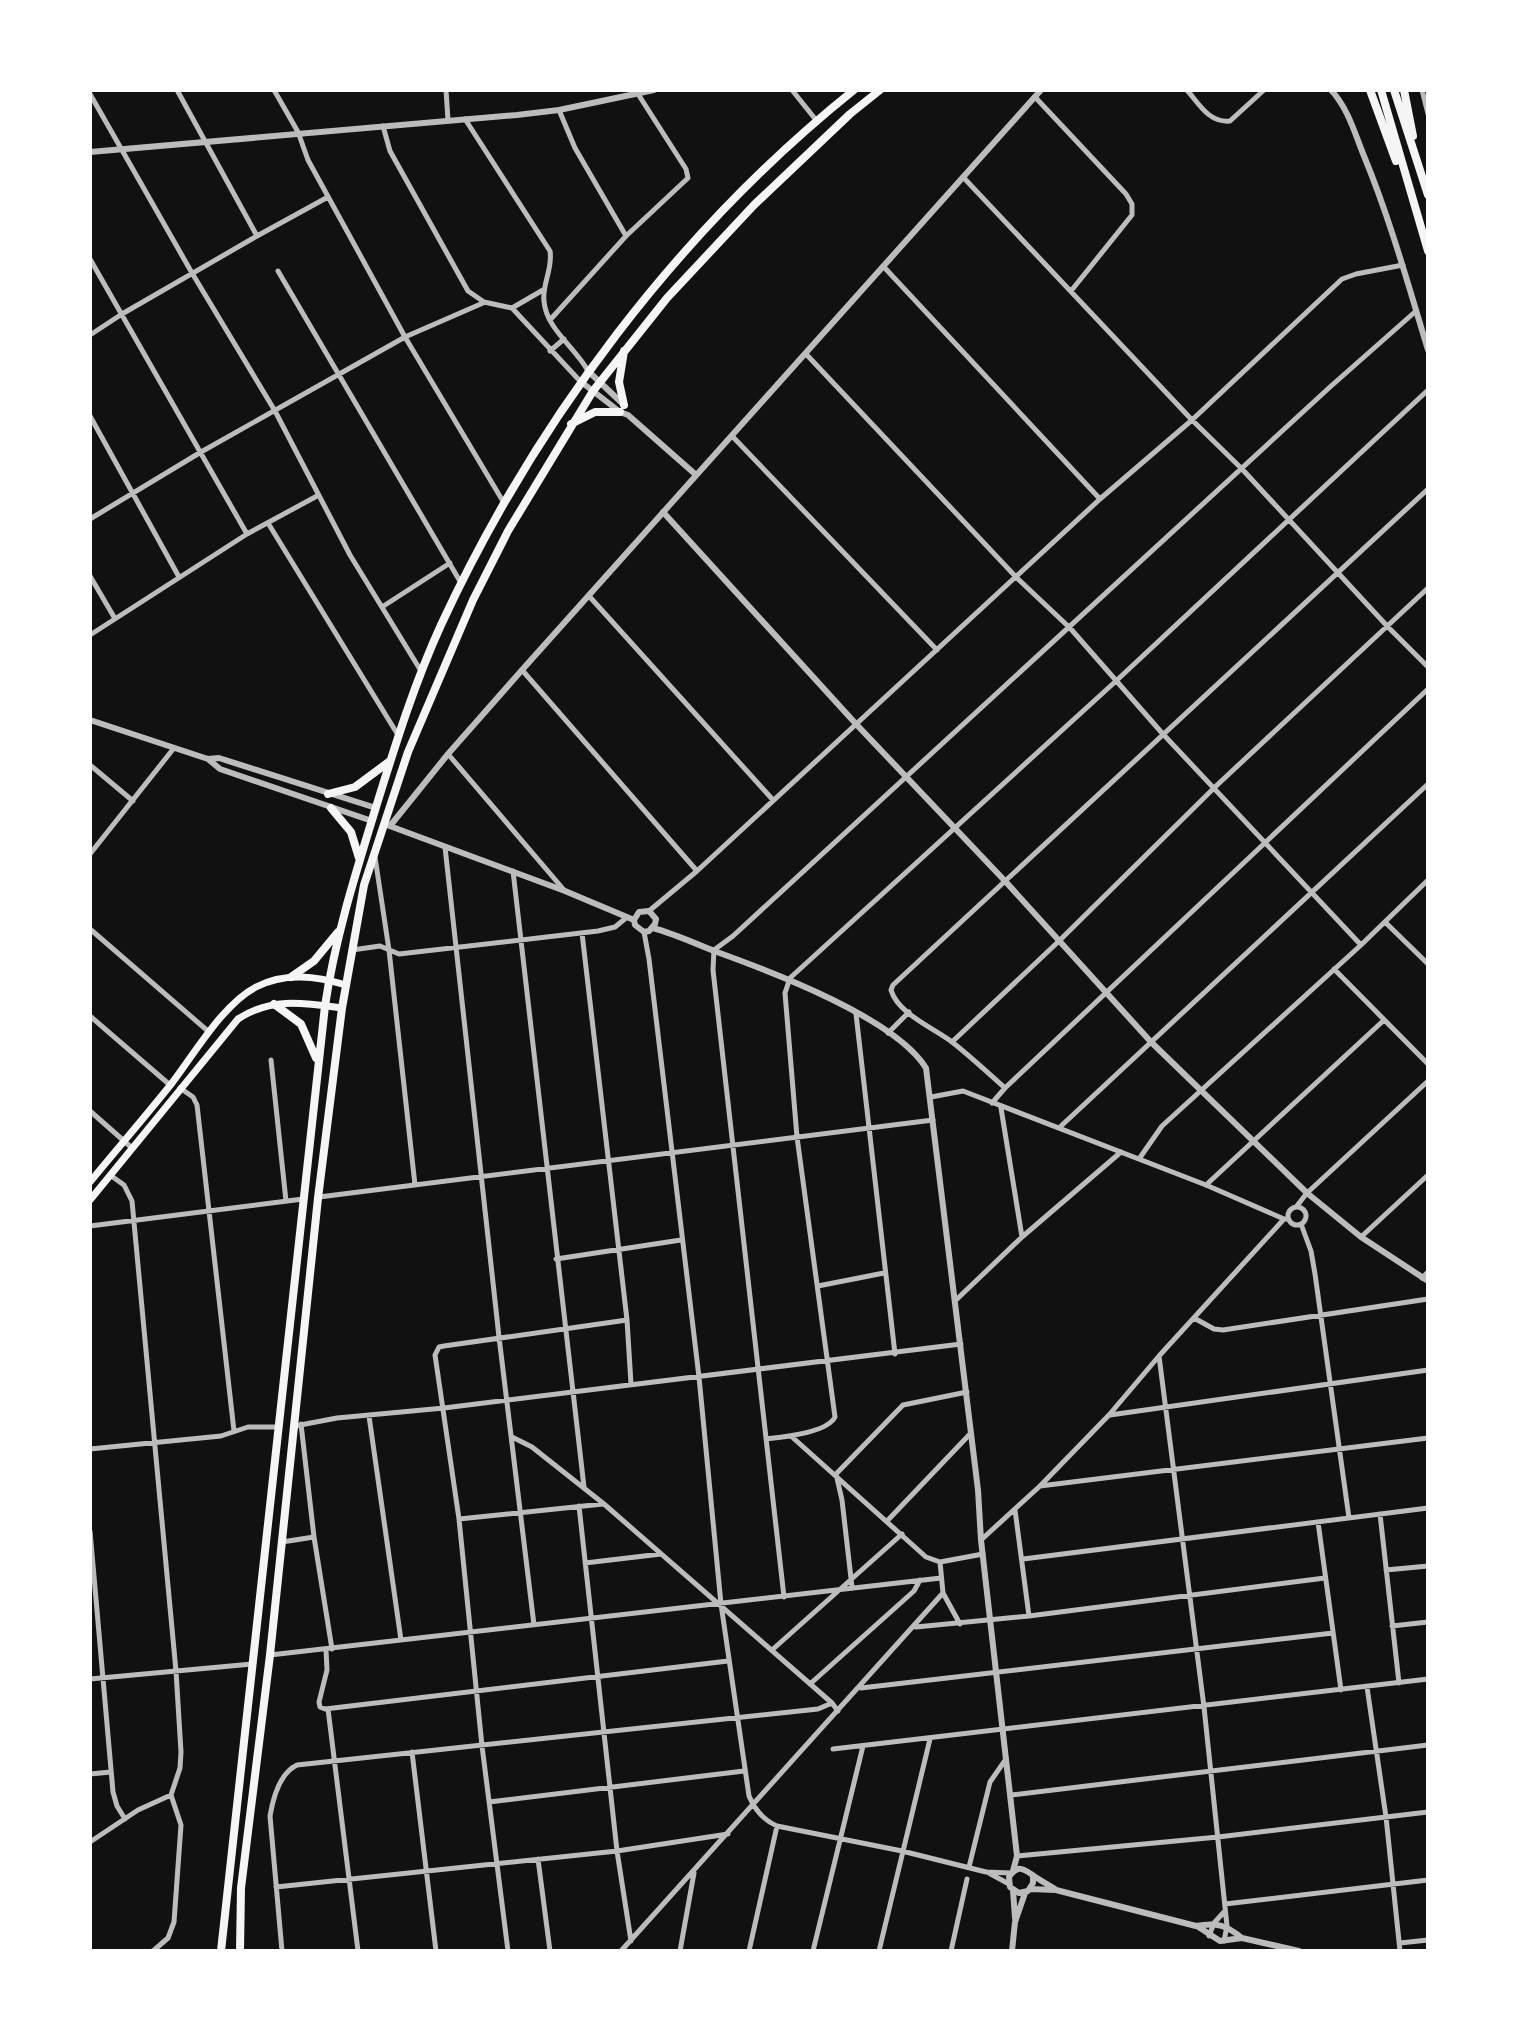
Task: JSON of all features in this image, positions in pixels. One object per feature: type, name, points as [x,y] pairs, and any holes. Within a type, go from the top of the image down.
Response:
[{"type":"main road","points":[[214,1951],[222,1947],[325,1006],[340,928],[398,735],[421,672],[461,583],[504,504],[580,381],[684,254],[816,120],[854,90]]},
{"type":"main road","points":[[240,1951],[241,1888],[298,1425],[318,1198],[342,1008],[364,885],[408,752],[453,642],[508,531],[599,382],[624,348],[754,205],[850,114],[880,90]]},
{"type":"main road","points":[[1370,90],[1391,151],[1406,181]]},
{"type":"main road","points":[[1381,90],[1428,251]]},
{"type":"main road","points":[[1394,90],[1428,195]]},
{"type":"main road","points":[[1404,90],[1421,172]]},
{"type":"main road","points":[[570,425],[595,412],[624,411],[619,382],[624,348]]},
{"type":"main road","points":[[328,794],[355,787],[390,761]]},
{"type":"main road","points":[[331,808],[351,832],[359,861]]},
{"type":"main road","points":[[291,977],[314,961],[340,928]]},
{"type":"main road","points":[[90,1182],[246,993],[259,985],[291,977],[329,980],[346,985]]},
{"type":"main road","points":[[90,1200],[238,1019],[257,1008],[274,1004],[293,1002],[342,1008]]},
{"type":"main road","points":[[274,1004],[301,1024],[318,1066]]},
{"type":"street","points":[[177,90],[257,236]]},
{"type":"street","points":[[274,90],[298,132],[308,160],[405,337],[504,504]]},
{"type":"street","points":[[446,90],[448,120]]},
{"type":"street","points":[[619,90],[623,98]]},
{"type":"street","points":[[90,152],[559,110],[654,90]]},
{"type":"street","points":[[792,90],[816,120]]},
{"type":"street","points":[[1041,90],[733,437],[695,474],[386,825],[565,891],[630,919],[644,932],[653,928],[671,933],[790,978],[888,1033],[921,1060],[926,1068],[931,1097],[962,1344],[1017,1857],[1023,1868],[1056,1890]]},
{"type":"street","points":[[1187,90],[1211,118],[1223,122],[1230,121],[1264,90]]},
{"type":"street","points":[[1331,90],[1351,122],[1403,265],[1428,350]]},
{"type":"street","points":[[1422,90],[1428,114]]},
{"type":"street","points":[[90,94],[275,411],[317,496],[421,672]]},
{"type":"street","points":[[550,320],[626,236],[688,178],[689,174],[638,94]]},
{"type":"street","points":[[1035,97],[1130,199],[1133,210],[1071,291]]},
{"type":"street","points":[[559,110],[575,148],[626,236]]},
{"type":"street","points":[[465,119],[550,251],[550,267],[543,290],[545,310],[550,320],[588,371],[624,411],[695,474]]},
{"type":"street","points":[[383,125],[390,151],[468,291],[484,302],[512,308],[580,381],[624,411]]},
{"type":"street","points":[[963,177],[1428,667]]},
{"type":"street","points":[[90,335],[192,273],[328,197]]},
{"type":"street","points":[[90,259],[247,534]]},
{"type":"street","points":[[351,950],[380,946],[399,954],[606,930],[639,912],[649,911],[697,871],[1100,499],[1192,420],[1342,279],[1403,265]]},
{"type":"street","points":[[883,266],[1100,499]]},
{"type":"street","points":[[278,271],[461,583]]},
{"type":"street","points":[[512,308],[543,290]]},
{"type":"street","points":[[90,519],[338,373],[405,337],[484,302]]},
{"type":"street","points":[[714,950],[907,778],[1416,311]]},
{"type":"street","points":[[550,351],[564,339]]},
{"type":"street","points":[[806,354],[1017,578],[1070,628],[1162,733],[1361,945]]},
{"type":"street","points":[[766,1439],[791,1436],[827,1426],[834,1421],[797,1137],[785,993],[790,978],[1116,681],[1428,390]]},
{"type":"street","points":[[90,416],[179,577]]},
{"type":"street","points":[[733,437],[937,650]]},
{"type":"street","points":[[1005,1088],[952,1042],[909,1012],[893,997],[893,985],[1428,489]]},
{"type":"street","points":[[90,635],[247,534],[317,496]]},
{"type":"street","points":[[663,512],[1151,1042],[1307,1193],[1361,1237],[1426,1277]]},
{"type":"street","points":[[268,523],[398,735]]},
{"type":"street","points":[[382,607],[450,563]]},
{"type":"street","points":[[90,576],[114,617]]},
{"type":"street","points":[[952,1042],[1215,787],[1428,588]]},
{"type":"street","points":[[589,596],[773,800]]},
{"type":"street","points":[[522,670],[697,871]]},
{"type":"street","points":[[992,1103],[1428,689]]},
{"type":"street","points":[[90,720],[208,759],[220,769],[372,821]]},
{"type":"street","points":[[91,850],[174,748]]},
{"type":"street","points":[[448,754],[565,891]]},
{"type":"street","points":[[208,759],[219,758],[376,808]]},
{"type":"street","points":[[90,765],[133,801]]},
{"type":"street","points":[[1060,1127],[1428,784]]},
{"type":"street","points":[[445,847],[534,1625]]},
{"type":"street","points":[[374,852],[389,950],[415,1185]]},
{"type":"street","points":[[513,871],[584,1487]]},
{"type":"street","points":[[1139,1159],[1162,1126],[1428,880]]},
{"type":"street","points":[[649,911],[656,919],[653,928]]},
{"type":"street","points":[[1385,922],[1428,964]]},
{"type":"street","points":[[90,929],[210,1033]]},
{"type":"street","points":[[644,932],[699,1377],[728,1661],[744,1771],[753,1807],[767,1822],[777,1826],[969,1867],[986,1872],[1019,1893],[1056,1890],[1196,1926],[1209,1936],[1224,1941],[1242,1938],[1299,1951]]},
{"type":"street","points":[[582,933],[627,1320],[631,1384]]},
{"type":"street","points":[[714,950],[713,970],[731,1145],[784,1597]]},
{"type":"street","points":[[1334,969],[1428,1064]]},
{"type":"street","points":[[888,1033],[909,1012]]},
{"type":"street","points":[[856,1014],[895,1354]]},
{"type":"street","points":[[90,1016],[170,1085]]},
{"type":"street","points":[[1206,1185],[1383,1021]]},
{"type":"street","points":[[271,1060],[286,1201]]},
{"type":"street","points":[[981,1540],[1040,1486],[1109,1415],[1307,1193],[1428,1081]]},
{"type":"street","points":[[179,1088],[190,1094],[197,1105],[234,1431]]},
{"type":"street","points":[[931,1097],[963,1091],[1206,1185],[1294,1224],[1301,1224]]},
{"type":"street","points":[[1001,1108],[1022,1237]]},
{"type":"street","points":[[90,1111],[132,1148]]},
{"type":"street","points":[[318,1198],[933,1120]]},
{"type":"street","points":[[956,1300],[1022,1237],[1121,1152]]},
{"type":"street","points":[[110,1175],[128,1190],[134,1220],[176,1671],[181,1760],[171,1795],[181,1825],[174,1922],[168,1938],[153,1951]]},
{"type":"street","points":[[1361,1237],[1428,1175]]},
{"type":"street","points":[[90,1226],[305,1199]]},
{"type":"street","points":[[1296,1207],[1305,1213],[1301,1224],[1311,1251],[1349,1518]]},
{"type":"street","points":[[556,1259],[681,1240]]},
{"type":"street","points":[[818,1286],[884,1273]]},
{"type":"street","points":[[1194,1318],[1214,1329],[1223,1330],[1428,1299]]},
{"type":"street","points":[[508,1951],[482,1746],[459,1519],[436,1350],[499,1337],[627,1320]]},
{"type":"street","points":[[728,1661],[328,1709],[320,1707],[329,1649],[298,1425],[962,1344]]},
{"type":"street","points":[[1159,1356],[1204,1707],[1227,1926],[1224,1941]]},
{"type":"street","points":[[1109,1415],[1428,1370]]},
{"type":"street","points":[[836,1474],[903,1405],[967,1392]]},
{"type":"street","points":[[369,1415],[401,1640]]},
{"type":"street","points":[[90,1449],[221,1436],[248,1427],[280,1428]]},
{"type":"street","points":[[888,1520],[970,1434]]},
{"type":"street","points":[[791,1436],[926,1557],[940,1562],[983,1554]]},
{"type":"street","points":[[512,1437],[532,1447],[584,1487],[721,1604],[838,1711]]},
{"type":"street","points":[[1040,1486],[1428,1438]]},
{"type":"street","points":[[836,1474],[852,1587]]},
{"type":"street","points":[[459,1519],[604,1504]]},
{"type":"street","points":[[579,1506],[617,1851],[631,1941]]},
{"type":"street","points":[[1023,1559],[1428,1508]]},
{"type":"street","points":[[1015,1509],[1029,1616]]},
{"type":"street","points":[[1380,1514],[1399,1683]]},
{"type":"street","points":[[1318,1522],[1341,1690]]},
{"type":"street","points":[[90,1531],[114,1799],[125,1819]]},
{"type":"street","points":[[772,1650],[902,1534]]},
{"type":"street","points":[[282,1542],[314,1537]]},
{"type":"street","points":[[585,1563],[662,1554]]},
{"type":"street","points":[[940,1562],[943,1593],[960,1624]]},
{"type":"street","points":[[1386,1570],[1428,1566]]},
{"type":"street","points":[[270,1655],[941,1578]]},
{"type":"street","points":[[915,1627],[1029,1616],[1325,1578]]},
{"type":"street","points":[[810,1684],[914,1591],[920,1580]]},
{"type":"street","points":[[621,1951],[860,1689],[943,1593]]},
{"type":"street","points":[[1392,1626],[1428,1622]]},
{"type":"street","points":[[860,1689],[1333,1633]]},
{"type":"street","points":[[90,1679],[253,1664]]},
{"type":"street","points":[[833,1749],[1428,1679]]},
{"type":"street","points":[[1367,1687],[1386,1817],[1400,1951]]},
{"type":"street","points":[[282,1951],[270,1816],[284,1776],[297,1765],[818,1709],[832,1703]]},
{"type":"street","points":[[328,1709],[358,1951]]},
{"type":"street","points":[[879,1951],[930,1739]]},
{"type":"street","points":[[1011,1795],[1428,1745]]},
{"type":"street","points":[[813,1951],[863,1746]]},
{"type":"street","points":[[412,1752],[436,1951]]},
{"type":"street","points":[[969,1867],[990,1782],[1006,1758]]},
{"type":"street","points":[[489,1802],[744,1771]]},
{"type":"street","points":[[90,1774],[111,1772]]},
{"type":"street","points":[[90,1842],[149,1804],[171,1795]]},
{"type":"street","points":[[1017,1857],[1428,1812]]},
{"type":"street","points":[[749,1951],[777,1826]]},
{"type":"street","points":[[276,1887],[617,1851],[728,1834]]},
{"type":"street","points":[[1012,1951],[1015,1922],[1011,1887],[1017,1857]]},
{"type":"street","points":[[538,1859],[550,1951]]},
{"type":"street","points":[[986,1872],[1012,1872],[1023,1868]]},
{"type":"street","points":[[680,1951],[694,1872]]},
{"type":"street","points":[[1015,1922],[1033,1883],[1033,1876]]},
{"type":"street","points":[[951,1951],[967,1879]]},
{"type":"street","points":[[1209,1936],[1225,1907],[1428,1880]]},
{"type":"street","points":[[1196,1926],[1214,1923],[1227,1926],[1242,1938]]},
{"type":"street","points":[[1400,1943],[1428,1940]]}]
